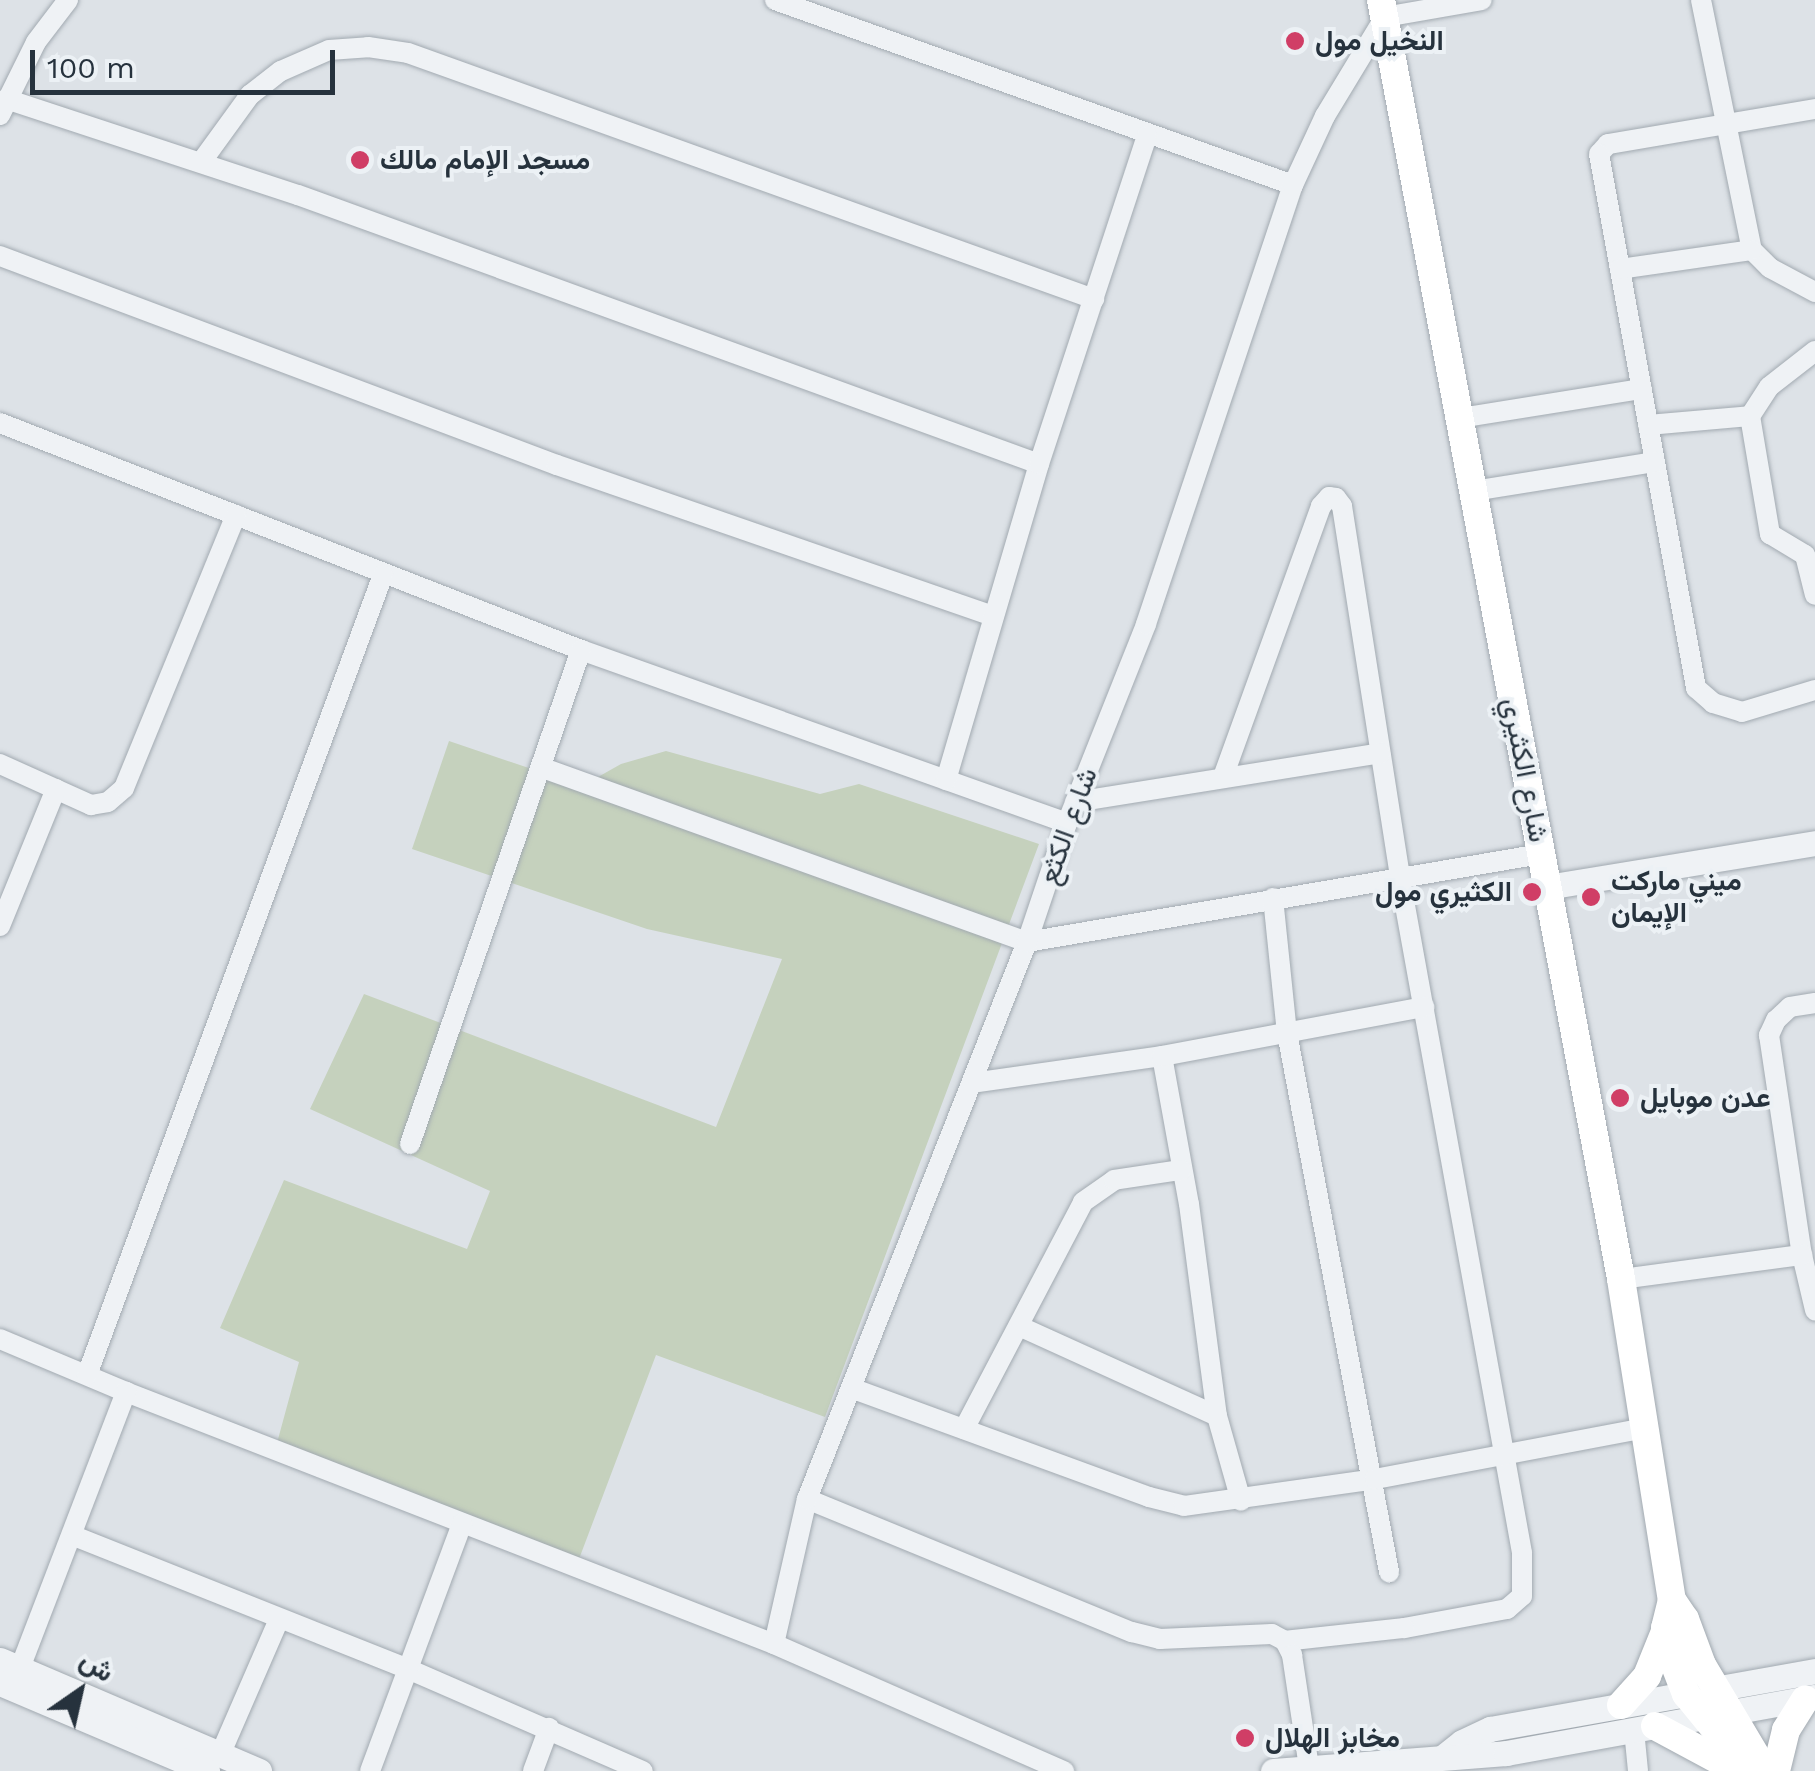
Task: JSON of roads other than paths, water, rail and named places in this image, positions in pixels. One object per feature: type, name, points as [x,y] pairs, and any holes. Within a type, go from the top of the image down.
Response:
[{"type":"main road","name":"شارع الكثيري","points":[[1383,9],[1621,1279],[1672,1600],[1748,1771]]},
{"type":"main road","name":"شارع الكثيري","points":[[1672,1600],[1665,1628],[1670,1661],[1686,1694],[1718,1706],[1765,1771]]},
{"type":"main road","points":[[1665,1628],[1647,1676],[1637,1720],[1738,1771]]},
{"type":"main road","points":[[1776,1771],[1786,1730],[1810,1698]]},
{"type":"street","points":[[68,0],[36,42],[3,107],[202,162],[1039,464]]},
{"type":"street","points":[[775,0],[1293,185]]},
{"type":"street","points":[[1383,9],[1482,0]]},
{"type":"street","points":[[1702,0],[1752,250],[1770,268],[1815,292]]},
{"type":"street","name":"شارع الكثع","points":[[774,1644],[807,1499],[1027,942],[1067,823],[1146,624],[1293,185],[1383,9]]},
{"type":"street","points":[[202,162],[250,96],[280,71],[329,50],[368,48],[408,53],[1094,299]]},
{"type":"street","points":[[1815,110],[1724,122],[1602,147],[1598,154],[1696,688],[1714,703],[1742,712],[1815,690]]},
{"type":"street","points":[[946,780],[1039,464],[1147,136]]},
{"type":"street","points":[[1620,269],[1752,250]]},
{"type":"street","points":[[0,256],[557,465],[994,616]]},
{"type":"street","points":[[1815,351],[1769,386],[1750,416],[1770,534],[1804,555],[1815,594]]},
{"type":"street","points":[[1460,418],[1642,389]]},
{"type":"street","points":[[1648,425],[1750,416]]},
{"type":"street","points":[[0,423],[581,650],[1067,823]]},
{"type":"street","points":[[1473,491],[1655,462]]},
{"type":"street","points":[[807,1499],[1132,1632],[1160,1639],[1272,1634],[1285,1641],[1404,1628],[1516,1606],[1522,1596],[1522,1554],[1506,1455],[1400,878],[1342,506],[1329,497],[1320,506],[1223,777]]},
{"type":"street","points":[[0,764],[91,804],[108,802],[124,788],[236,515]]},
{"type":"street","points":[[87,1375],[384,576]]},
{"type":"street","points":[[410,1144],[581,650]]},
{"type":"street","points":[[1075,802],[1380,753]]},
{"type":"street","points":[[543,768],[1027,942],[1541,854]]},
{"type":"street","points":[[0,926],[56,789]]},
{"type":"street","points":[[1547,887],[1815,843]]},
{"type":"street","points":[[1273,898],[1287,1033],[1375,1479],[1389,1572]]},
{"type":"street","points":[[1815,1003],[1790,1006],[1776,1020],[1769,1035],[1802,1255],[1815,1310]]},
{"type":"street","points":[[972,1083],[1162,1056],[1424,1006]]},
{"type":"street","points":[[1162,1056],[1217,1416],[1241,1501]]},
{"type":"street","points":[[964,1430],[1083,1202],[1114,1180],[1182,1170]]},
{"type":"street","points":[[1621,1279],[1802,1255]]},
{"type":"street","points":[[1021,1327],[1217,1416]]},
{"type":"street","points":[[0,1338],[126,1392],[774,1644],[1064,1771]]},
{"type":"street","points":[[851,1388],[1149,1497],[1184,1506],[1241,1501],[1375,1479],[1645,1428]]},
{"type":"street","points":[[126,1392],[74,1536],[7,1670],[214,1763],[259,1771]]},
{"type":"street","points":[[370,1771],[462,1524]]},
{"type":"street","points":[[74,1536],[408,1669],[643,1771]]},
{"type":"street","points":[[214,1763],[278,1619]]},
{"type":"street","points":[[1285,1641],[1292,1655],[1309,1767]]},
{"type":"street","points":[[1718,1706],[1815,1671]]},
{"type":"street","points":[[1637,1720],[1686,1694]]},
{"type":"street","points":[[1274,1771],[1362,1768],[1444,1757],[1490,1729],[1637,1720],[1718,1706],[1810,1698]]},
{"type":"street","points":[[1637,1720],[1638,1771]]},
{"type":"street","points":[[534,1771],[549,1728]]},
{"type":"place","name":"النخيل مول","points":[[1295,41]]},
{"type":"place","name":"مسجد الإمام مالك","points":[[360,160]]},
{"type":"place","name":"الكثيري مول","points":[[1532,892]]},
{"type":"place","name":"ميني ماركت الإيمان","points":[[1591,897]]},
{"type":"place","name":"عدن موبايل","points":[[1620,1098]]},
{"type":"place","name":"مخابز الهلال","points":[[1245,1738]]}]
